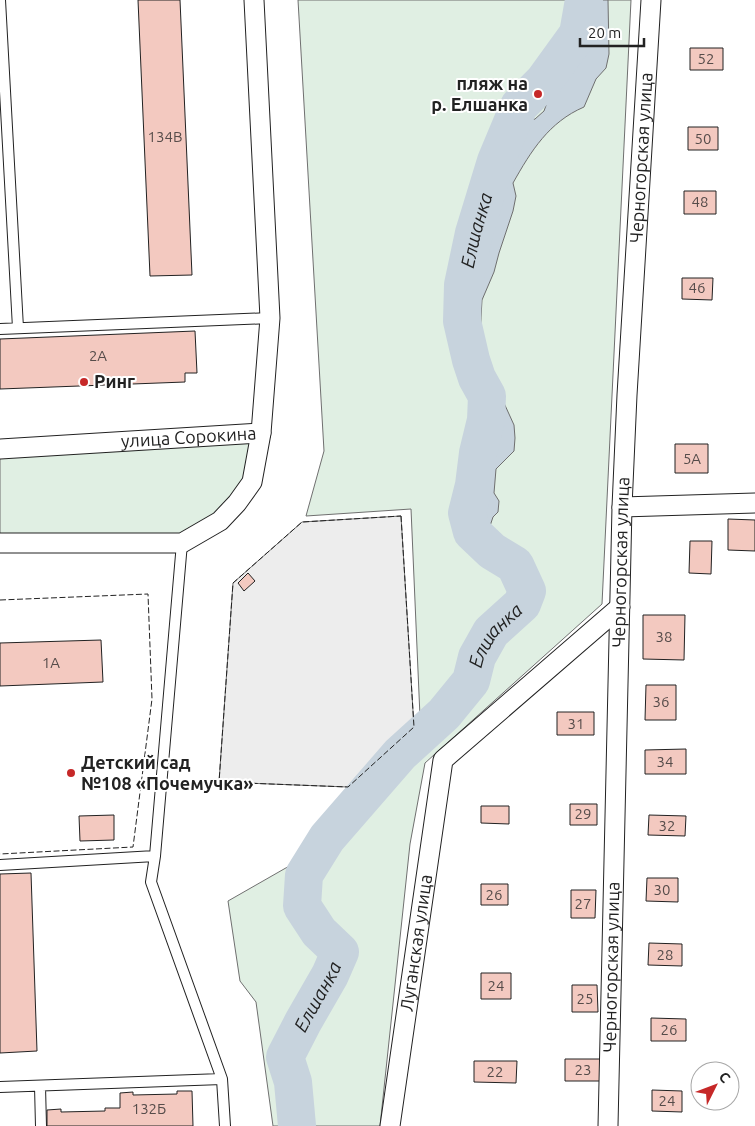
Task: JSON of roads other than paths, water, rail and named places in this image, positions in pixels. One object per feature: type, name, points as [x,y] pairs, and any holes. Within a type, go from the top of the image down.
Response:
[{"type":"street","points":[[254,0],[270,318],[261,433]]},
{"type":"street","name":"Черногорская улица","points":[[608,1126],[622,507],[651,0]]},
{"type":"street","name":"улица Сорокина","points":[[0,449],[261,433],[252,482],[237,503],[220,521],[182,543]]},
{"type":"street","points":[[622,507],[755,504]]},
{"type":"street","points":[[0,543],[182,543]]},
{"type":"street","name":"Луганская улица","points":[[390,1126],[443,760],[620,606]]},
{"type":"lane","points":[[0,0],[18,328]]},
{"type":"lane","points":[[0,329],[270,318]]},
{"type":"lane","points":[[182,543],[155,856],[151,882],[222,1079],[225,1126]]},
{"type":"lane","points":[[0,865],[155,856]]},
{"type":"lane","points":[[0,1087],[222,1079]]},
{"type":"lane","points":[[40,1086],[42,1126]]},
{"type":"water","points":[[570,0],[608,0],[609,54],[606,68],[596,79],[584,107],[572,113],[551,129],[534,149],[513,183],[516,196],[513,211],[494,272],[482,300],[480,352],[486,381],[504,403],[514,425],[515,438],[514,451],[496,469],[494,493],[499,501],[498,512],[493,517],[490,526],[482,534],[475,530],[474,523],[467,513],[471,462],[483,446],[482,408],[470,385],[465,355],[465,295],[468,277],[475,256],[471,247],[475,218],[475,200],[481,194],[497,187],[495,177],[497,162],[510,130],[535,119],[544,111],[571,56],[585,34],[574,13]]},
{"type":"waterway","name":"Елшанка","points":[[297,1126],[293,1082],[285,1057],[330,975],[340,952],[319,932],[302,906],[304,875],[327,838],[400,754],[444,714],[471,681],[477,657],[491,632],[522,604],[527,591],[515,565],[492,551],[472,532],[467,513],[486,420],[487,396],[477,378],[462,321],[463,285],[474,233],[496,161],[519,106],[544,81],[578,34],[584,0]]},
{"type":"place","name":"пляж на р. Елшанка","points":[[538,94]]},
{"type":"place","name":"Ринг","points":[[84,382]]},
{"type":"place","name":"Детский сад №108 «Почемучка»","points":[[71,773]]}]
